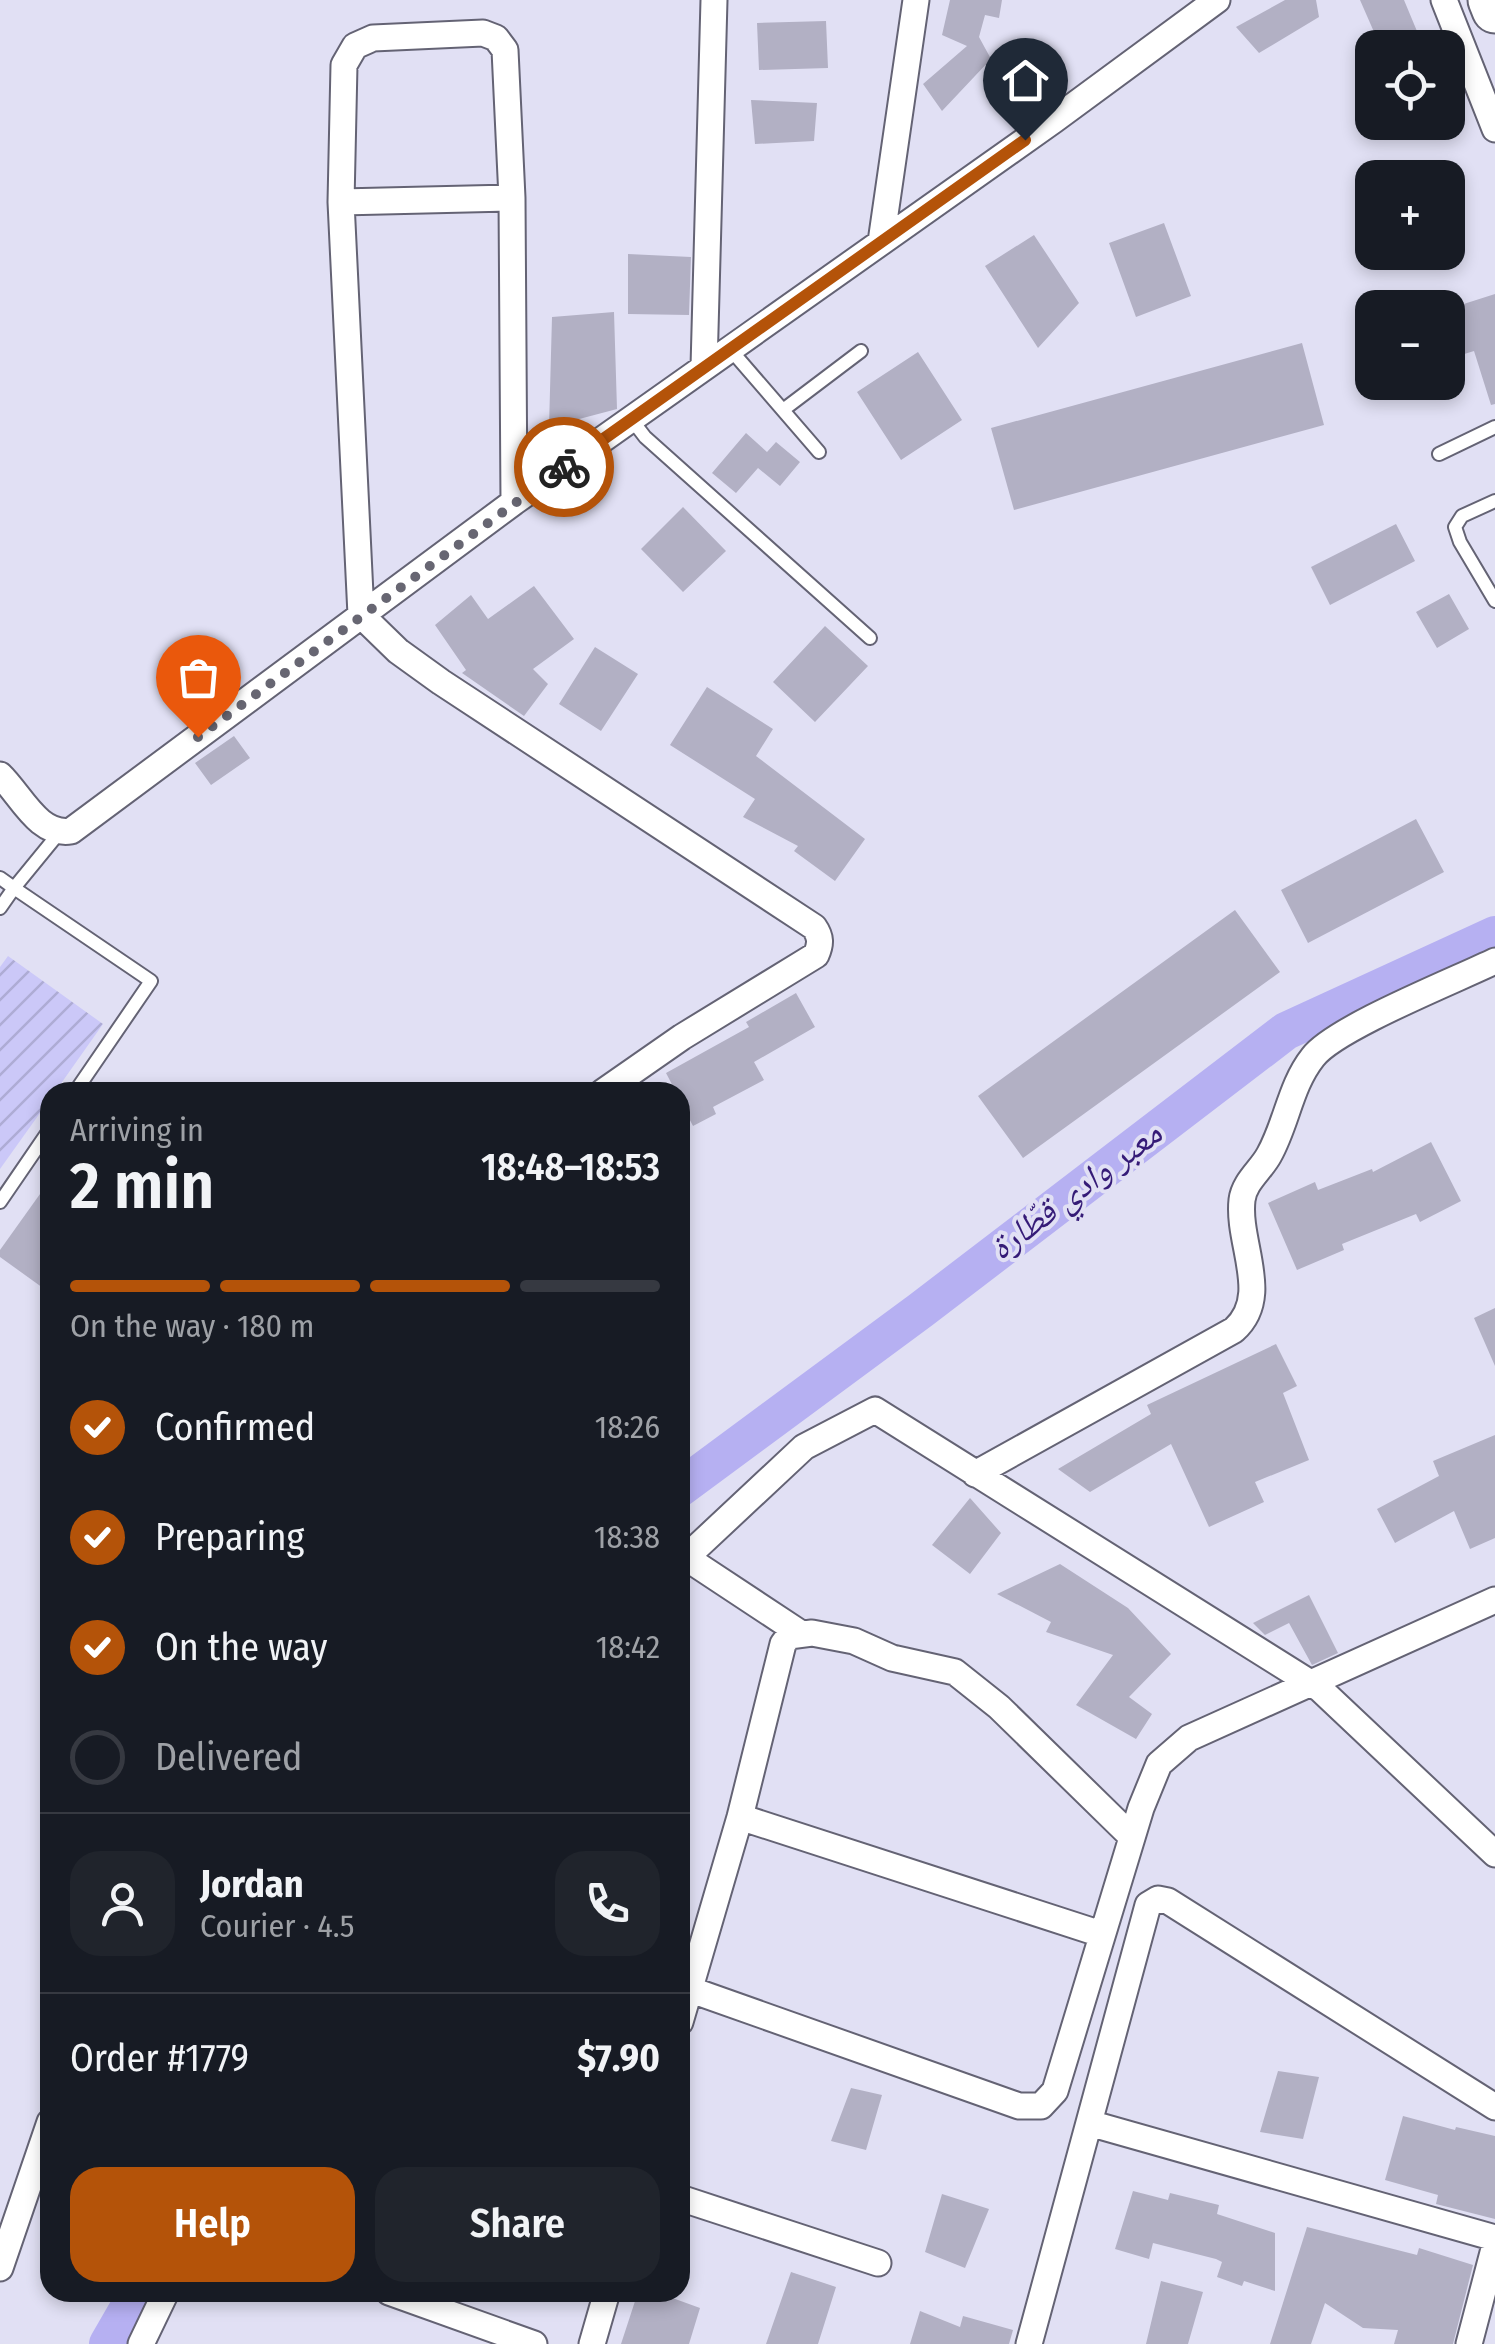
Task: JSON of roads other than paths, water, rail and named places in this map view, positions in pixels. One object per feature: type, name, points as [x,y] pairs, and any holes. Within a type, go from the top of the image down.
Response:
[{"type":"highway","points":[[1491,0],[1495,10]]},
{"type":"street","points":[[704,367],[714,0]]},
{"type":"street","points":[[881,242],[916,0]]},
{"type":"street","points":[[0,775],[48,828],[71,831],[514,502],[1217,0]]},
{"type":"street","points":[[1444,0],[1495,130]]},
{"type":"street","points":[[514,502],[512,198],[506,56],[501,43],[484,34],[373,38],[355,46],[344,65],[341,202],[361,615],[398,651],[441,682],[814,927],[820,935],[816,955],[682,1037],[617,1082]]},
{"type":"street","points":[[341,202],[512,198]]},
{"type":"street","points":[[974,1474],[1234,1330],[1248,1318],[1254,1294],[1242,1197],[1269,1155],[1292,1091],[1314,1054],[1339,1035],[1495,960]]},
{"type":"street","points":[[690,1553],[804,1448],[874,1410],[1330,1696],[1495,1854]]},
{"type":"street","points":[[690,1565],[800,1633],[854,1641],[892,1658],[955,1672],[999,1707],[1132,1837]]},
{"type":"street","points":[[690,1989],[1019,2106],[1042,2106],[1055,2091],[1132,1837],[1159,1764],[1171,1750],[1189,1738],[1495,1600]]},
{"type":"street","points":[[690,1969],[740,1817],[783,1644],[789,1636],[800,1633]]},
{"type":"street","points":[[740,1817],[1100,1934]]},
{"type":"street","points":[[1030,2344],[1148,1905],[1168,1900],[1495,2107]]},
{"type":"street","points":[[1089,2123],[1495,2241],[1469,2344]]},
{"type":"street","points":[[0,2268],[40,2151]]},
{"type":"street","points":[[690,2201],[878,2263]]},
{"type":"street","points":[[141,2344],[161,2302]]},
{"type":"street","points":[[417,2302],[534,2344]]},
{"type":"street","points":[[592,2344],[604,2302]]},
{"type":"lane","points":[[730,349],[820,452]]},
{"type":"lane","points":[[783,410],[861,351]]},
{"type":"lane","points":[[632,420],[644,437],[870,638]]},
{"type":"lane","points":[[1439,454],[1495,427]]},
{"type":"lane","points":[[1495,501],[1462,516],[1456,527],[1460,542],[1495,601]]},
{"type":"lane","points":[[0,908],[60,832]]},
{"type":"lane","points":[[0,878],[151,982],[82,1082]]},
{"type":"lane","points":[[0,1202],[40,1143]]},
{"type":"waterway","name":"معبر وادي قطّارة","points":[[690,1481],[1286,1031],[1495,935]]},
{"type":"waterway","name":"معبر وادي قطّارة","points":[[108,2344],[132,2302]]}]
